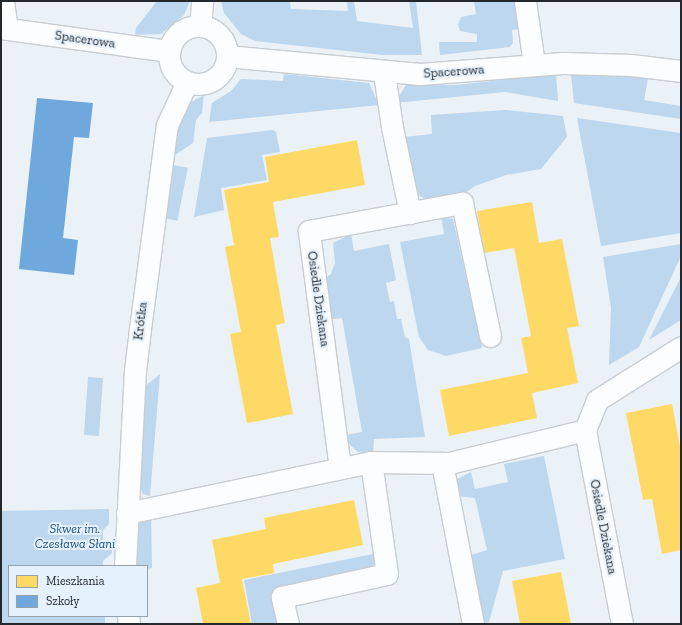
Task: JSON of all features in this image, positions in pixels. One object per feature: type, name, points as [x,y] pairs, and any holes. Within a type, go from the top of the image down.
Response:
[{"type":"street","points":[[4,1],[4,29]]},
{"type":"street","points":[[200,26],[202,1]]},
{"type":"street","points":[[525,1],[534,64]]},
{"type":"street","points":[[200,26],[220,36],[227,56],[225,66],[214,80],[196,84],[187,82],[173,70],[169,51],[180,32],[200,26]]},
{"type":"street","name":"Spacerowa","points":[[4,29],[169,51]]},
{"type":"street","name":"Spacerowa","points":[[227,56],[384,73],[433,74],[534,64],[608,64],[681,72]]},
{"type":"street","points":[[384,73],[391,121],[410,213]]},
{"type":"street","name":"Krótka","points":[[125,565],[135,371],[165,135],[172,108],[187,82]]},
{"type":"street","name":"Osiedle Dziekana","points":[[340,468],[308,231],[462,203],[490,336]]},
{"type":"street","points":[[127,513],[370,462],[442,463],[585,430],[597,400],[681,347]]},
{"type":"street","name":"Osiedle Dziekana","points":[[585,430],[622,624]]},
{"type":"street","points":[[288,624],[282,597],[387,574],[370,462]]},
{"type":"street","points":[[442,463],[474,624]]},
{"type":"green space","points":[[157,1],[190,1],[184,15],[161,34],[135,35],[136,28]]},
{"type":"green space","points":[[221,1],[290,1],[291,9],[348,11],[347,1],[354,1],[357,21],[413,28],[409,1],[416,1],[422,55],[383,55],[255,41],[241,34],[224,13]]},
{"type":"green space","points":[[474,1],[514,1],[519,29],[512,30],[513,43],[510,47],[440,55],[439,42],[477,42],[477,34],[460,31],[458,25],[461,17],[476,14]]},
{"type":"green space","points":[[284,74],[369,83],[379,105],[209,122],[212,103],[231,91],[241,79],[283,81]]},
{"type":"green space","points":[[556,74],[558,101],[505,92],[395,103],[406,85],[456,85]]},
{"type":"green space","points":[[571,74],[648,78],[644,100],[681,106],[681,119],[574,103]]},
{"type":"green space","points":[[204,95],[202,113],[196,120],[193,143],[172,157],[177,130],[188,104]]},
{"type":"green space","points":[[505,110],[563,116],[567,137],[541,169],[506,175],[475,186],[465,193],[425,199],[415,193],[404,137],[432,134],[431,115]]},
{"type":"green space","points":[[577,118],[681,133],[681,233],[601,246]]},
{"type":"green space","points":[[273,130],[276,132],[280,152],[262,155],[267,180],[221,188],[224,210],[194,217],[207,138]]},
{"type":"green space","points":[[173,165],[188,168],[177,221],[163,218]]},
{"type":"green space","points":[[441,217],[453,219],[482,348],[446,356],[428,350],[419,337],[400,242],[444,234]]},
{"type":"green space","points":[[351,234],[354,251],[389,244],[396,280],[386,283],[390,302],[394,301],[397,319],[401,319],[405,337],[409,339],[425,437],[374,439],[373,455],[358,452],[348,443],[346,435],[362,432],[342,318],[325,320],[322,280],[331,274],[335,263],[333,243]]},
{"type":"green space","points":[[681,244],[681,256],[639,347],[609,365],[611,308],[603,257]]},
{"type":"green space","points":[[681,277],[681,320],[649,340]]},
{"type":"green space","points":[[160,374],[150,496],[143,494],[138,482],[143,388]]},
{"type":"green space","points":[[88,377],[103,378],[99,436],[84,435]]},
{"type":"green space","points":[[544,456],[565,559],[503,571],[489,622],[480,623],[471,555],[487,550],[475,498],[458,496],[455,480],[471,472],[475,489],[508,482],[504,464]]},
{"type":"green space","name":"Skwer im. Czesława Słani","points":[[109,509],[109,524],[103,530],[103,548],[112,548],[112,553],[103,561],[103,565],[8,565],[8,617],[105,617],[105,624],[1,624],[1,511]]},
{"type":"green space","points":[[151,514],[152,568],[148,569],[148,565],[137,565],[135,562],[137,523]]},
{"type":"green space","points":[[378,553],[376,570],[277,592],[283,624],[252,624],[244,580]]},
{"type":"building: Mieszkania","points":[[357,140],[365,185],[273,202],[279,237],[270,238],[285,323],[276,325],[293,414],[247,423],[230,334],[241,332],[225,247],[234,245],[224,190],[269,182],[265,157]]},
{"type":"building: Mieszkania","points":[[532,202],[539,243],[562,239],[579,326],[567,328],[578,383],[532,393],[537,418],[449,436],[440,390],[528,373],[521,338],[531,336],[514,248],[484,253],[477,211]]},
{"type":"building: Mieszkania","points":[[672,404],[681,452],[681,550],[662,554],[652,499],[643,500],[626,413]]},
{"type":"building: Mieszkania","points":[[354,500],[363,545],[273,564],[274,573],[242,579],[251,624],[203,624],[196,588],[220,583],[212,540],[266,529],[264,518]]},
{"type":"building: Mieszkania","points":[[561,572],[571,624],[520,624],[512,581]]},
{"type":"building: Szkoły","points":[[37,98],[93,103],[89,138],[74,137],[63,238],[78,240],[74,275],[19,269]]}]
